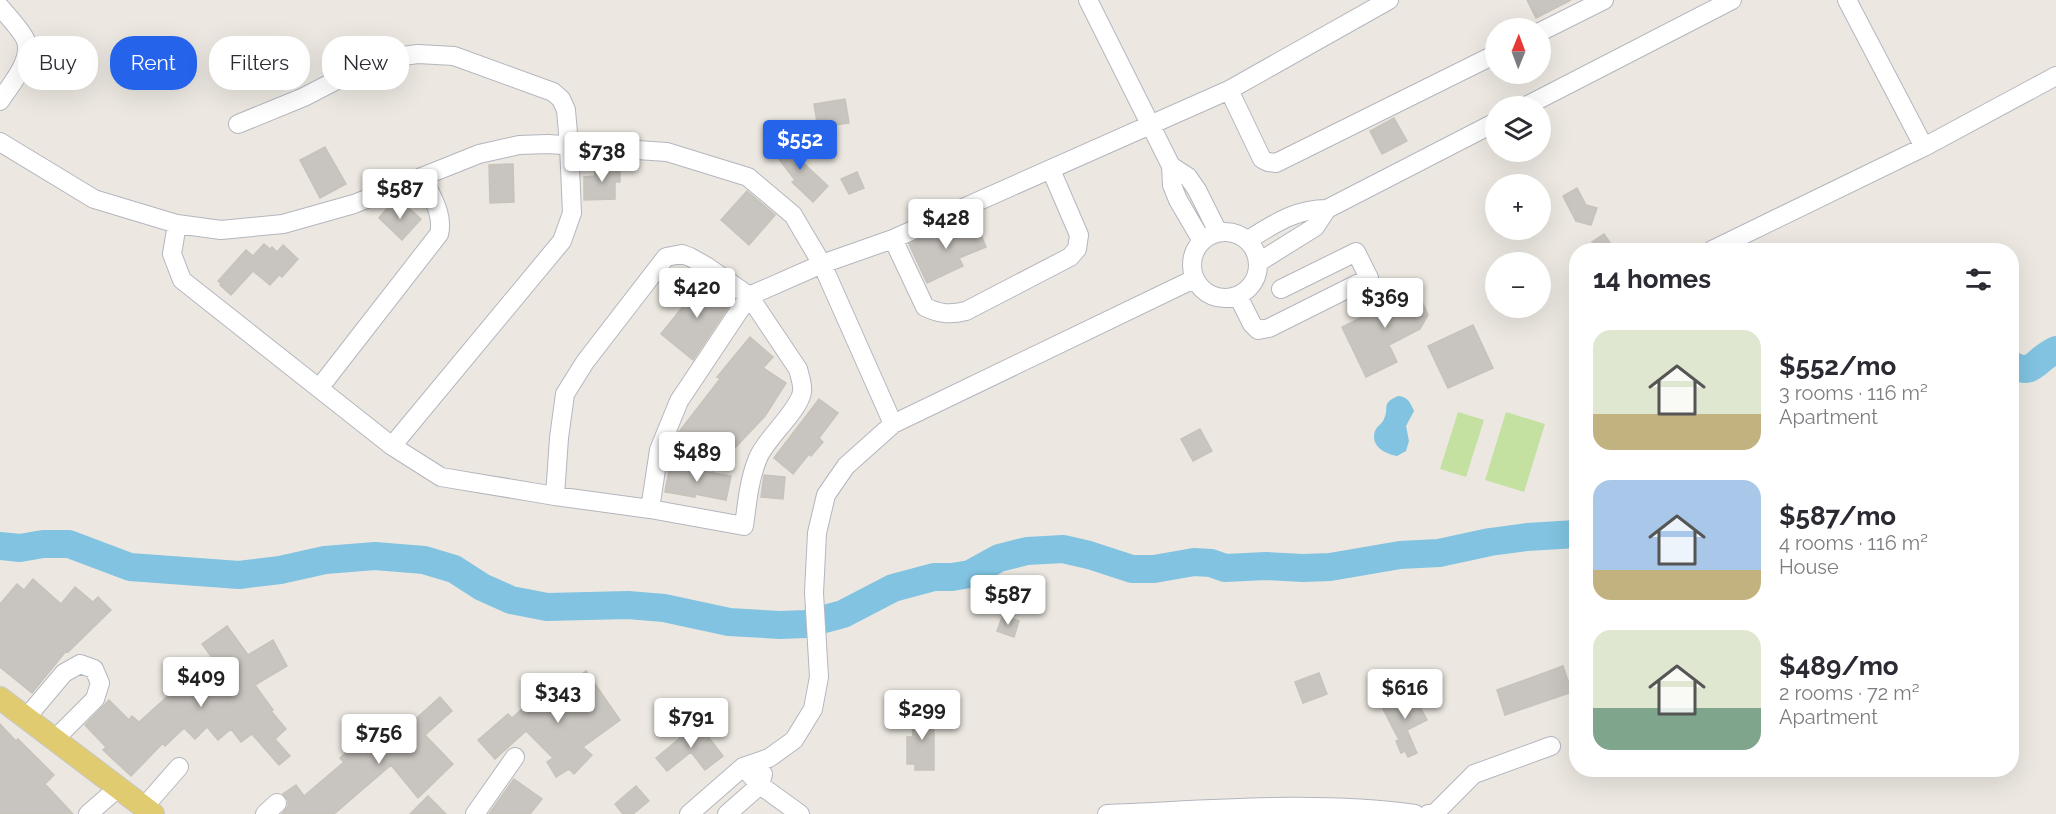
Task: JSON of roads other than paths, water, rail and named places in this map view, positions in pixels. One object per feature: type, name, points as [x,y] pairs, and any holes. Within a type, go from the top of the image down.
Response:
[{"type":"main road","points":[[0,698],[149,811]]},
{"type":"street","points":[[1088,0],[1171,166],[1188,177],[1197,190],[1210,237]]},
{"type":"street","points":[[650,509],[659,450],[679,401],[749,296],[822,264],[893,239],[1229,90],[1389,0]]},
{"type":"street","points":[[1551,26],[1604,0]]},
{"type":"street","points":[[1545,96],[1732,0]]},
{"type":"street","points":[[1847,0],[1924,147]]},
{"type":"street","points":[[0,7],[26,40],[27,51],[24,64],[0,101]]},
{"type":"street","points":[[238,124],[304,97],[358,69],[395,57],[418,54],[454,56],[553,92],[561,99],[566,110],[573,213],[562,241],[392,446]]},
{"type":"street","points":[[1229,90],[1262,159],[1276,163],[1485,59]]},
{"type":"street","points":[[1726,243],[1924,147],[2056,76]]},
{"type":"street","points":[[1248,240],[1290,216],[1309,209],[1327,209],[1485,128]]},
{"type":"street","points":[[0,142],[93,199],[177,224],[221,230],[283,224],[354,204],[479,154],[519,146],[569,145],[667,152],[748,177],[793,215],[822,264],[892,424]]},
{"type":"street","points":[[893,239],[925,307],[938,313],[951,315],[966,311],[1070,257],[1077,249],[1079,235],[1051,170]]},
{"type":"street","points":[[320,387],[439,234],[440,214],[423,178]]},
{"type":"street","points":[[1259,262],[1315,227],[1327,209]]},
{"type":"street","points":[[177,224],[172,254],[182,280],[392,446],[441,477],[555,496],[650,509],[744,526],[758,458],[802,395],[802,382],[798,369],[749,296],[690,257],[682,254],[666,257],[585,362],[565,394],[555,496]]},
{"type":"street","points":[[1229,232],[1239,234],[1248,240],[1259,262],[1254,283],[1247,291],[1228,298],[1208,294],[1200,288],[1191,269],[1192,259],[1210,237],[1229,232]]},
{"type":"street","points":[[1238,296],[1252,324],[1258,330],[1269,328],[1369,278],[1356,252],[1281,289]]},
{"type":"street","points":[[1305,278],[1318,303]]},
{"type":"street","points":[[689,814],[743,767],[769,758],[794,740],[813,709],[819,677],[814,593],[817,533],[826,495],[846,466],[892,424],[1194,279]]},
{"type":"street","points":[[26,718],[64,673],[80,664],[94,669],[100,683],[95,699],[55,740]]},
{"type":"street","points":[[1428,814],[1434,814],[1474,774],[1551,746]]},
{"type":"street","points":[[475,814],[515,757]]},
{"type":"street","points":[[726,814],[759,785],[769,758]]},
{"type":"street","points":[[149,811],[180,767]]},
{"type":"street","points":[[743,767],[759,785],[800,814]]},
{"type":"street","points":[[88,814],[118,788]]},
{"type":"street","points":[[1107,814],[1244,808],[1369,808],[1415,814]]},
{"type":"water","points":[[1398,396],[1408,400],[1414,411],[1406,426],[1409,441],[1406,451],[1397,456],[1380,448],[1374,436],[1386,415],[1387,404]]},
{"type":"waterway","points":[[2019,368],[2030,368],[2056,350]]},
{"type":"waterway","points":[[0,546],[20,548],[43,544],[69,544],[130,567],[239,575],[280,570],[325,560],[375,556],[424,560],[454,569],[482,587],[511,600],[547,607],[628,605],[664,608],[729,622],[780,625],[806,624],[843,614],[893,588],[934,577],[970,574],[999,558],[1027,551],[1063,549],[1132,569],[1154,569],[1194,562],[1211,563],[1225,568],[1266,566],[1303,568],[1330,567],[1400,555],[1439,553],[1527,537],[1569,534]]}]
